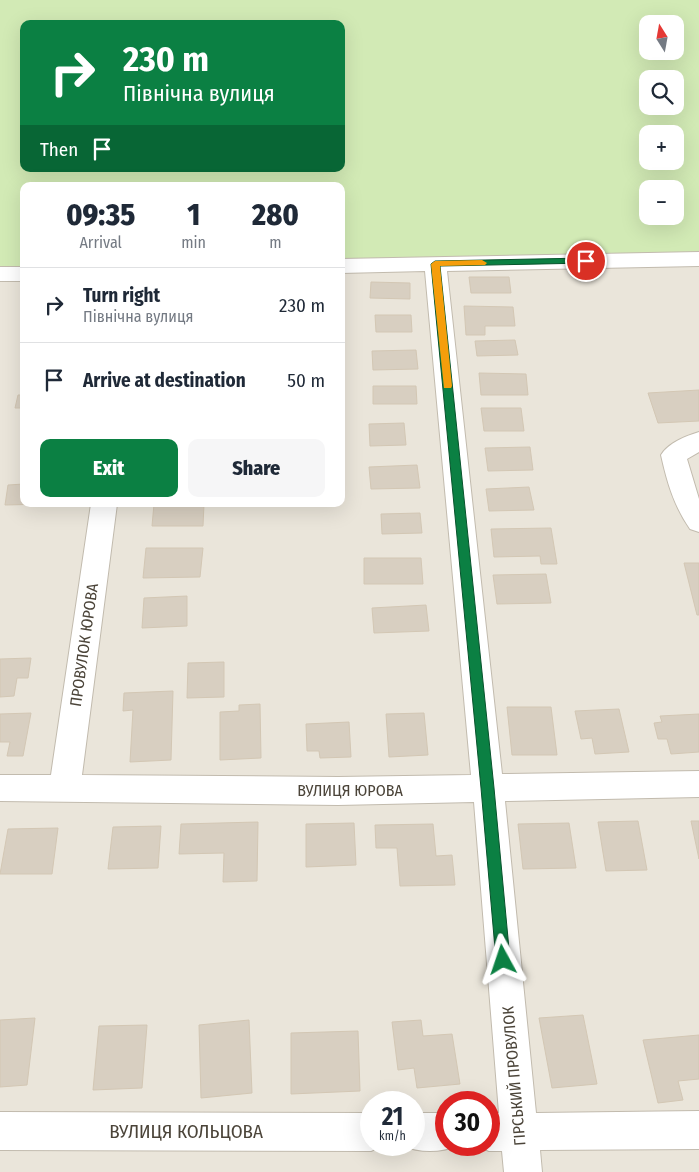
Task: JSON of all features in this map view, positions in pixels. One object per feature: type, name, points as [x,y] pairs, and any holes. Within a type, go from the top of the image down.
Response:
[{"type":"street","points":[[345,266],[699,259]]},
{"type":"street","name":"ГІРСЬКИЙ ПРОВУЛОК","points":[[435,264],[488,788],[504,1132],[523,1172]]},
{"type":"street","points":[[0,274],[20,274]]},
{"type":"street","points":[[699,441],[674,455],[680,484],[691,511],[699,522]]},
{"type":"street","name":"ПРОВУЛОК ЮРОВА","points":[[65,787],[104,507]]},
{"type":"street","name":"ВУЛИЦЯ ЮРОВА","points":[[0,788],[65,787],[338,791],[699,784]]},
{"type":"street","points":[[504,1132],[699,1130]]},
{"type":"street","name":"ВУЛИЦЯ КОЛЬЦОВА","points":[[0,1131],[360,1132]]},
{"type":"shaded area","points":[[699,259],[699,1172],[0,1172],[0,274],[20,274],[20,507],[345,507],[345,266]]},
{"type":"green space","points":[[0,0],[699,0],[699,253],[345,261],[345,182],[20,182],[20,268],[0,268]]},
{"type":"building","points":[[469,277],[509,277],[511,293],[471,293]]},
{"type":"building","points":[[371,282],[410,283],[410,299],[370,298]]},
{"type":"building","points":[[464,306],[513,307],[515,326],[485,326],[485,335],[466,335]]},
{"type":"building","points":[[375,315],[411,315],[412,332],[376,332]]},
{"type":"building","points":[[515,340],[518,355],[477,356],[475,341]]},
{"type":"building","points":[[416,350],[418,369],[373,370],[372,351]]},
{"type":"building","points":[[479,373],[526,374],[528,395],[481,395]]},
{"type":"building","points":[[373,386],[416,386],[417,404],[373,404]]},
{"type":"building","points":[[699,390],[699,421],[658,423],[648,393]]},
{"type":"building","points":[[18,395],[20,395],[20,408],[15,408]]},
{"type":"building","points":[[481,408],[521,408],[524,431],[484,431]]},
{"type":"building","points":[[404,423],[406,445],[370,446],[369,424]]},
{"type":"building","points":[[530,447],[533,470],[488,471],[485,448]]},
{"type":"building","points":[[417,465],[420,488],[371,489],[369,467]]},
{"type":"building","points":[[20,484],[20,505],[5,505],[8,485]]},
{"type":"building","points":[[529,487],[534,510],[489,511],[486,489]]},
{"type":"building","points":[[154,507],[204,507],[203,526],[152,526]]},
{"type":"building","points":[[420,513],[422,533],[382,534],[381,514]]},
{"type":"building","points":[[551,528],[557,564],[541,564],[540,556],[494,557],[491,529]]},
{"type":"building","points":[[146,548],[203,548],[200,577],[143,578]]},
{"type":"building","points":[[364,558],[421,558],[423,584],[364,584]]},
{"type":"building","points":[[684,563],[699,563],[699,615],[697,615]]},
{"type":"building","points":[[546,574],[551,603],[497,604],[493,575]]},
{"type":"building","points":[[187,596],[187,626],[142,628],[144,598]]},
{"type":"building","points":[[426,605],[429,631],[374,633],[372,608]]},
{"type":"building","points":[[31,658],[28,678],[17,678],[14,696],[0,697],[0,659]]},
{"type":"building","points":[[224,662],[224,697],[187,698],[188,663]]},
{"type":"building","points":[[173,691],[171,760],[130,762],[133,710],[123,711],[124,693]]},
{"type":"building","points":[[260,704],[261,758],[220,760],[220,712],[239,711],[239,705]]},
{"type":"building","points":[[507,707],[551,707],[557,755],[512,755]]},
{"type":"building","points":[[619,709],[629,752],[595,754],[592,738],[581,739],[575,711]]},
{"type":"building","points":[[31,713],[23,756],[7,756],[10,742],[0,742],[0,714]]},
{"type":"building","points":[[424,713],[428,755],[389,757],[386,714]]},
{"type":"building","points":[[699,714],[699,752],[671,754],[667,739],[658,739],[654,723],[662,722],[660,716]]},
{"type":"building","points":[[349,722],[351,757],[320,758],[319,751],[307,751],[306,724]]},
{"type":"building","points":[[638,821],[647,870],[606,871],[598,822]]},
{"type":"building","points":[[691,821],[699,821],[699,859]]},
{"type":"building","points":[[258,822],[257,881],[223,882],[224,853],[179,854],[181,824]]},
{"type":"building","points":[[354,823],[356,865],[306,867],[306,824]]},
{"type":"building","points":[[569,823],[576,868],[523,869],[518,824]]},
{"type":"building","points":[[433,824],[436,856],[452,855],[455,885],[400,886],[397,848],[376,848],[375,825]]},
{"type":"building","points":[[161,826],[158,868],[108,869],[113,827]]},
{"type":"building","points":[[58,828],[52,874],[0,874],[8,829]]},
{"type":"building","points":[[583,1015],[597,1084],[552,1088],[539,1018]]},
{"type":"building","points":[[35,1018],[27,1085],[0,1087],[0,1020]]},
{"type":"building","points":[[249,1020],[252,1093],[201,1098],[199,1025]]},
{"type":"building","points":[[421,1020],[423,1036],[452,1034],[460,1084],[417,1088],[414,1068],[398,1070],[392,1022]]},
{"type":"building","points":[[147,1025],[142,1088],[93,1090],[99,1026]]},
{"type":"building","points":[[358,1031],[360,1091],[291,1094],[291,1033]]},
{"type":"building","points":[[699,1035],[699,1079],[678,1081],[683,1100],[658,1103],[643,1040]]},
{"type":"slow traffic","points":[[447,386],[435,264],[482,263]]},
{"type":"route","points":[[503,960],[488,788],[435,264],[586,261]]}]
